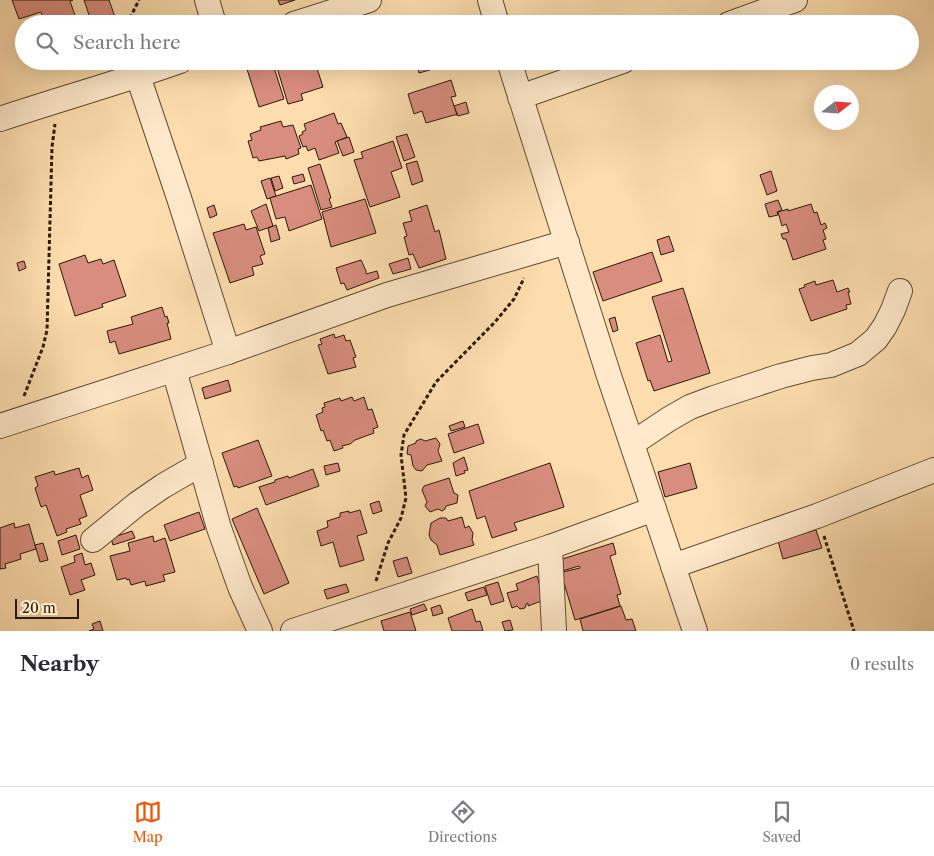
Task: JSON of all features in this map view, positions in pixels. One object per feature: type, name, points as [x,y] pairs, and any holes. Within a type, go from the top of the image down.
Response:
[{"type":"street","points":[[207,0],[211,15]]},
{"type":"street","points":[[322,15],[369,0]]},
{"type":"street","points":[[490,0],[494,15]]},
{"type":"street","points":[[754,15],[796,0]]},
{"type":"street","points":[[0,119],[155,70]]},
{"type":"street","points":[[512,70],[605,364],[695,631]]},
{"type":"street","points":[[520,97],[597,70]]},
{"type":"street","points":[[138,76],[180,198],[228,352]]},
{"type":"street","points":[[7,424],[228,352],[387,295],[567,242]]},
{"type":"street","points":[[633,443],[690,407],[781,376],[830,365],[858,354],[876,339],[885,326],[900,291]]},
{"type":"street","points":[[174,370],[218,528],[240,586],[260,631]]},
{"type":"street","points":[[93,540],[137,504],[201,464]]},
{"type":"street","points":[[673,566],[817,516],[934,470]]},
{"type":"street","points":[[292,631],[654,510]]},
{"type":"street","points":[[550,546],[554,631]]},
{"type":"path","points":[[132,15],[139,0]]},
{"type":"path","points":[[7,424],[43,347],[47,330],[52,147],[54,127],[64,98]]},
{"type":"path","points":[[368,606],[388,543],[401,518],[406,498],[401,455],[404,435],[436,382],[514,300],[526,274],[533,251]]},
{"type":"path","points":[[817,516],[854,631]]},
{"type":"building","points":[[12,0],[73,0],[70,1],[75,15],[42,15],[41,12],[32,15],[18,15]]},
{"type":"building","points":[[84,0],[109,0],[114,15],[89,15]]},
{"type":"building","points":[[278,0],[295,0],[280,5]]},
{"type":"building","points":[[247,70],[275,70],[284,99],[259,107]]},
{"type":"building","points":[[278,70],[318,70],[323,87],[301,94],[303,100],[288,104]]},
{"type":"building","points":[[418,70],[430,70],[419,73]]},
{"type":"building","points":[[451,80],[456,96],[451,97],[457,115],[426,123],[422,111],[414,114],[408,94]]},
{"type":"building","points":[[466,102],[469,113],[458,116],[454,106]]},
{"type":"building","points":[[334,113],[338,124],[341,123],[347,137],[335,142],[339,153],[319,160],[315,148],[308,151],[306,146],[303,147],[299,136],[306,130],[304,124]]},
{"type":"building","points":[[281,121],[283,127],[293,125],[301,148],[298,149],[299,154],[286,159],[285,156],[259,161],[257,157],[253,158],[248,141],[252,140],[250,134],[261,130],[260,127]]},
{"type":"building","points":[[407,134],[415,157],[404,161],[396,137]]},
{"type":"building","points":[[349,137],[354,152],[343,156],[337,141]]},
{"type":"building","points":[[393,141],[402,168],[391,172],[400,197],[370,207],[354,160],[363,158],[361,152]]},
{"type":"building","points":[[417,161],[423,181],[412,185],[406,164]]},
{"type":"building","points":[[320,164],[332,207],[321,210],[308,168]]},
{"type":"building","points":[[771,171],[777,191],[767,195],[760,175]]},
{"type":"building","points":[[303,174],[305,181],[294,184],[292,177]]},
{"type":"building","points":[[279,176],[283,188],[275,191],[271,178]]},
{"type":"building","points":[[270,178],[276,196],[267,199],[261,181]]},
{"type":"building","points":[[311,185],[322,219],[289,231],[285,217],[276,219],[270,198]]},
{"type":"building","points":[[365,199],[376,233],[331,247],[322,212]]},
{"type":"building","points":[[778,200],[782,210],[777,212],[778,215],[769,217],[765,204]]},
{"type":"building","points":[[266,204],[273,226],[259,231],[251,211]]},
{"type":"building","points":[[811,204],[814,213],[817,212],[821,225],[825,223],[827,228],[823,230],[826,239],[823,240],[826,249],[793,260],[786,239],[783,239],[781,234],[789,232],[786,224],[782,226],[778,212]]},
{"type":"building","points":[[214,205],[217,215],[210,218],[207,208]]},
{"type":"building","points":[[427,205],[435,232],[439,230],[446,259],[419,268],[413,254],[409,255],[404,237],[407,236],[403,223],[412,221],[409,211]]},
{"type":"building","points":[[244,224],[246,230],[256,227],[265,254],[260,256],[263,264],[252,267],[254,275],[230,283],[213,233]]},
{"type":"building","points":[[276,225],[280,239],[271,242],[268,228]]},
{"type":"building","points":[[669,236],[674,251],[661,255],[657,240]]},
{"type":"building","points":[[652,252],[662,281],[603,301],[593,272]]},
{"type":"building","points":[[85,255],[88,263],[101,259],[103,264],[114,260],[126,296],[102,304],[103,307],[75,316],[59,264]]},
{"type":"building","points":[[408,258],[411,269],[393,274],[389,264]]},
{"type":"building","points":[[361,260],[366,274],[377,271],[379,278],[347,290],[344,283],[341,284],[336,268]]},
{"type":"building","points":[[24,261],[26,268],[19,271],[17,263]]},
{"type":"building","points":[[833,280],[837,292],[848,288],[851,304],[846,305],[847,309],[811,321],[799,289],[815,281],[816,285]]},
{"type":"building","points":[[683,288],[710,373],[654,391],[650,380],[648,381],[636,343],[660,335],[668,362],[672,361],[652,297]]},
{"type":"building","points":[[162,307],[169,323],[167,323],[171,339],[119,354],[115,341],[110,343],[107,331],[133,324],[131,317]]},
{"type":"building","points":[[615,317],[618,330],[613,332],[609,319]]},
{"type":"building","points":[[334,334],[335,338],[344,335],[346,341],[350,340],[356,357],[353,358],[356,367],[328,374],[318,345],[322,344],[320,339]]},
{"type":"building","points":[[228,380],[231,391],[205,399],[202,388]]},
{"type":"building","points":[[352,397],[354,401],[364,397],[368,410],[372,409],[378,427],[373,429],[374,433],[334,451],[330,440],[327,441],[323,430],[321,431],[316,415],[323,412],[324,403],[340,398],[341,401]]},
{"type":"building","points":[[463,421],[465,427],[451,431],[449,426]]},
{"type":"building","points":[[478,424],[484,443],[454,453],[448,434]]},
{"type":"building","points":[[436,438],[440,444],[438,451],[442,461],[427,465],[422,471],[416,470],[413,466],[411,455],[407,454],[408,446],[421,439],[425,441]]},
{"type":"building","points":[[258,440],[272,476],[238,488],[237,486],[234,487],[222,453]]},
{"type":"building","points":[[464,457],[468,470],[456,476],[453,463]]},
{"type":"building","points":[[338,463],[340,471],[326,475],[324,466]]},
{"type":"building","points":[[550,463],[564,507],[514,523],[517,530],[492,538],[485,516],[477,519],[469,491]]},
{"type":"building","points":[[690,463],[697,488],[665,497],[658,472]]},
{"type":"building","points":[[79,468],[82,478],[88,475],[93,490],[80,495],[87,516],[79,519],[81,524],[66,529],[67,532],[57,536],[46,505],[41,507],[35,488],[38,486],[35,477],[54,471],[55,475]]},
{"type":"building","points":[[313,469],[319,486],[266,505],[259,487],[275,482],[275,480],[288,476],[289,478]]},
{"type":"building","points":[[449,478],[454,493],[458,495],[457,503],[446,506],[442,511],[438,509],[430,512],[425,506],[427,502],[422,490],[424,486]]},
{"type":"building","points":[[379,501],[382,511],[373,514],[370,504]]},
{"type":"building","points":[[257,508],[289,583],[264,594],[232,519]]},
{"type":"building","points":[[360,510],[367,533],[357,536],[364,560],[340,567],[333,542],[321,546],[317,531],[328,527],[327,521],[340,517],[340,513]]},
{"type":"building","points":[[199,512],[205,529],[170,541],[164,525]]},
{"type":"building","points":[[462,517],[465,528],[469,526],[473,533],[472,540],[474,545],[440,555],[437,545],[431,540],[429,535],[431,523],[440,518],[446,518],[448,521]]},
{"type":"building","points":[[14,523],[15,528],[29,524],[36,549],[20,554],[21,559],[5,564],[6,568],[0,569],[0,528]]},
{"type":"building","points":[[816,530],[822,548],[783,559],[778,541]]},
{"type":"building","points":[[132,531],[135,538],[113,545],[111,538]]},
{"type":"building","points":[[76,535],[80,549],[62,555],[58,541]]},
{"type":"building","points":[[153,536],[154,542],[165,538],[175,572],[163,575],[165,581],[146,586],[145,581],[131,585],[129,579],[117,580],[110,556],[130,551],[128,543]]},
{"type":"building","points":[[43,543],[48,560],[40,562],[35,545]]},
{"type":"building","points":[[613,543],[616,554],[610,556],[621,594],[617,595],[620,606],[575,620],[564,583],[561,584],[558,573],[580,568],[579,566],[559,572],[556,561]]},
{"type":"building","points":[[82,553],[85,565],[91,563],[95,575],[81,580],[85,590],[70,595],[61,567],[75,562],[74,556]]},
{"type":"building","points":[[407,557],[412,573],[398,577],[393,561]]},
{"type":"building","points":[[537,576],[544,600],[528,606],[528,603],[525,608],[520,609],[517,606],[512,608],[507,593],[518,590],[516,584]]},
{"type":"building","points":[[498,582],[504,601],[491,605],[485,586]]},
{"type":"building","points":[[346,584],[349,592],[327,599],[324,590]]},
{"type":"building","points":[[484,587],[487,595],[468,601],[465,593]]},
{"type":"building","points":[[424,604],[427,610],[412,615],[410,609]]},
{"type":"building","points":[[440,605],[443,613],[433,616],[431,608]]},
{"type":"building","points":[[621,606],[626,620],[632,619],[636,631],[583,631],[580,619]]},
{"type":"building","points":[[472,609],[476,622],[480,621],[483,631],[452,631],[448,618]]},
{"type":"building","points":[[410,612],[416,631],[384,631],[381,621]]},
{"type":"building","points":[[510,620],[513,630],[505,631],[502,622]]},
{"type":"building","points":[[100,621],[103,631],[89,631],[94,629],[92,624]]}]
